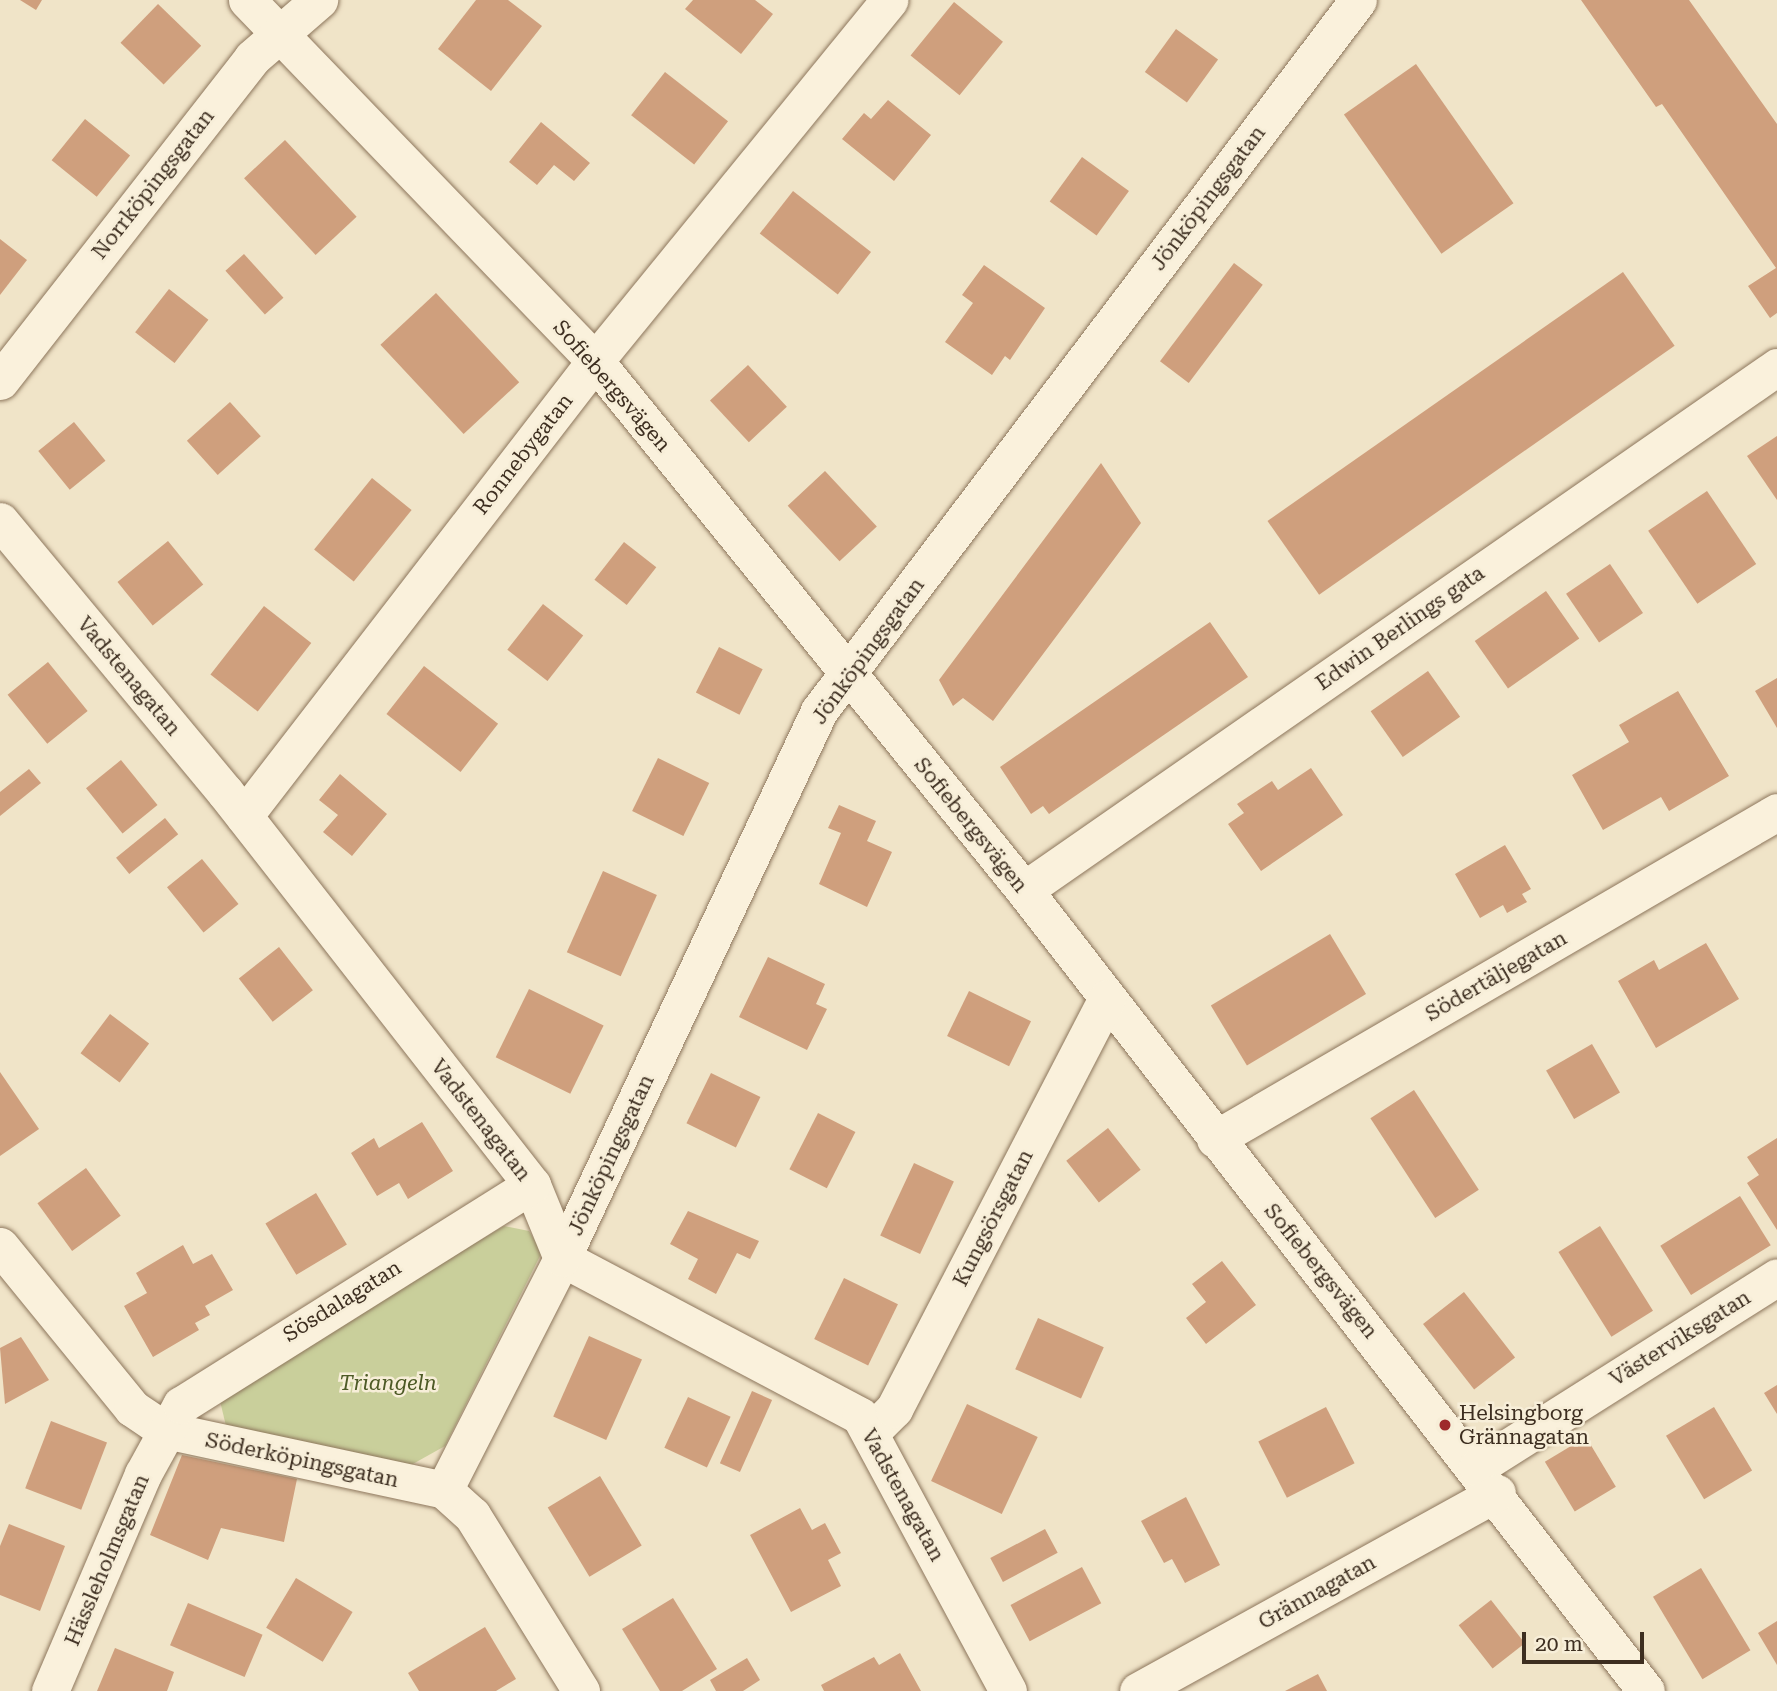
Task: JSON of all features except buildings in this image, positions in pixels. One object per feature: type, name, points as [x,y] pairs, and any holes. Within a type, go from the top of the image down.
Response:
[{"type":"street","name":"Sofiebergsvägen","points":[[247,0],[282,33],[596,361],[1024,890],[1215,1139],[1487,1480],[1646,1691]]},
{"type":"street","name":"Norrköpingsgatan","points":[[0,381],[252,58],[319,0]]},
{"type":"street","name":"Ronnebygatan","points":[[244,816],[596,361],[890,0]]},
{"type":"street","name":"Jönköpingsgatan","points":[[444,1490],[562,1258],[819,711],[1357,0]]},
{"type":"street","name":"Edwin Berlings gata","points":[[1024,890],[1777,367]]},
{"type":"street","name":"Vadstenagatan","points":[[0,521],[244,816],[532,1185],[562,1258],[845,1404],[871,1432],[1008,1691]]},
{"type":"street","name":"Södertäljegatan","points":[[1215,1139],[1777,812]]},
{"type":"street","name":"Kungsörsgatan","points":[[871,1432],[894,1409],[1107,998]]},
{"type":"street","name":"Sösdalagatan","points":[[165,1430],[194,1393],[532,1185]]},
{"type":"street","name":"Söderköpingsgatan","points":[[0,1246],[132,1408],[165,1430],[444,1490],[472,1515],[581,1691]]},
{"type":"street","name":"Västerviksgatan","points":[[1487,1480],[1777,1277]]},
{"type":"street","name":"Hässleholmsgatan","points":[[50,1691],[165,1430]]},
{"type":"street","name":"Grännagatan","points":[[1138,1691],[1487,1480]]},
{"type":"green space","name":"Triangeln","points":[[504,1226],[529,1231],[542,1252],[445,1446],[411,1465],[226,1426],[220,1401],[229,1388]]},
{"type":"place","name":"Helsingborg Grännagatan","points":[[1445,1425]]}]
